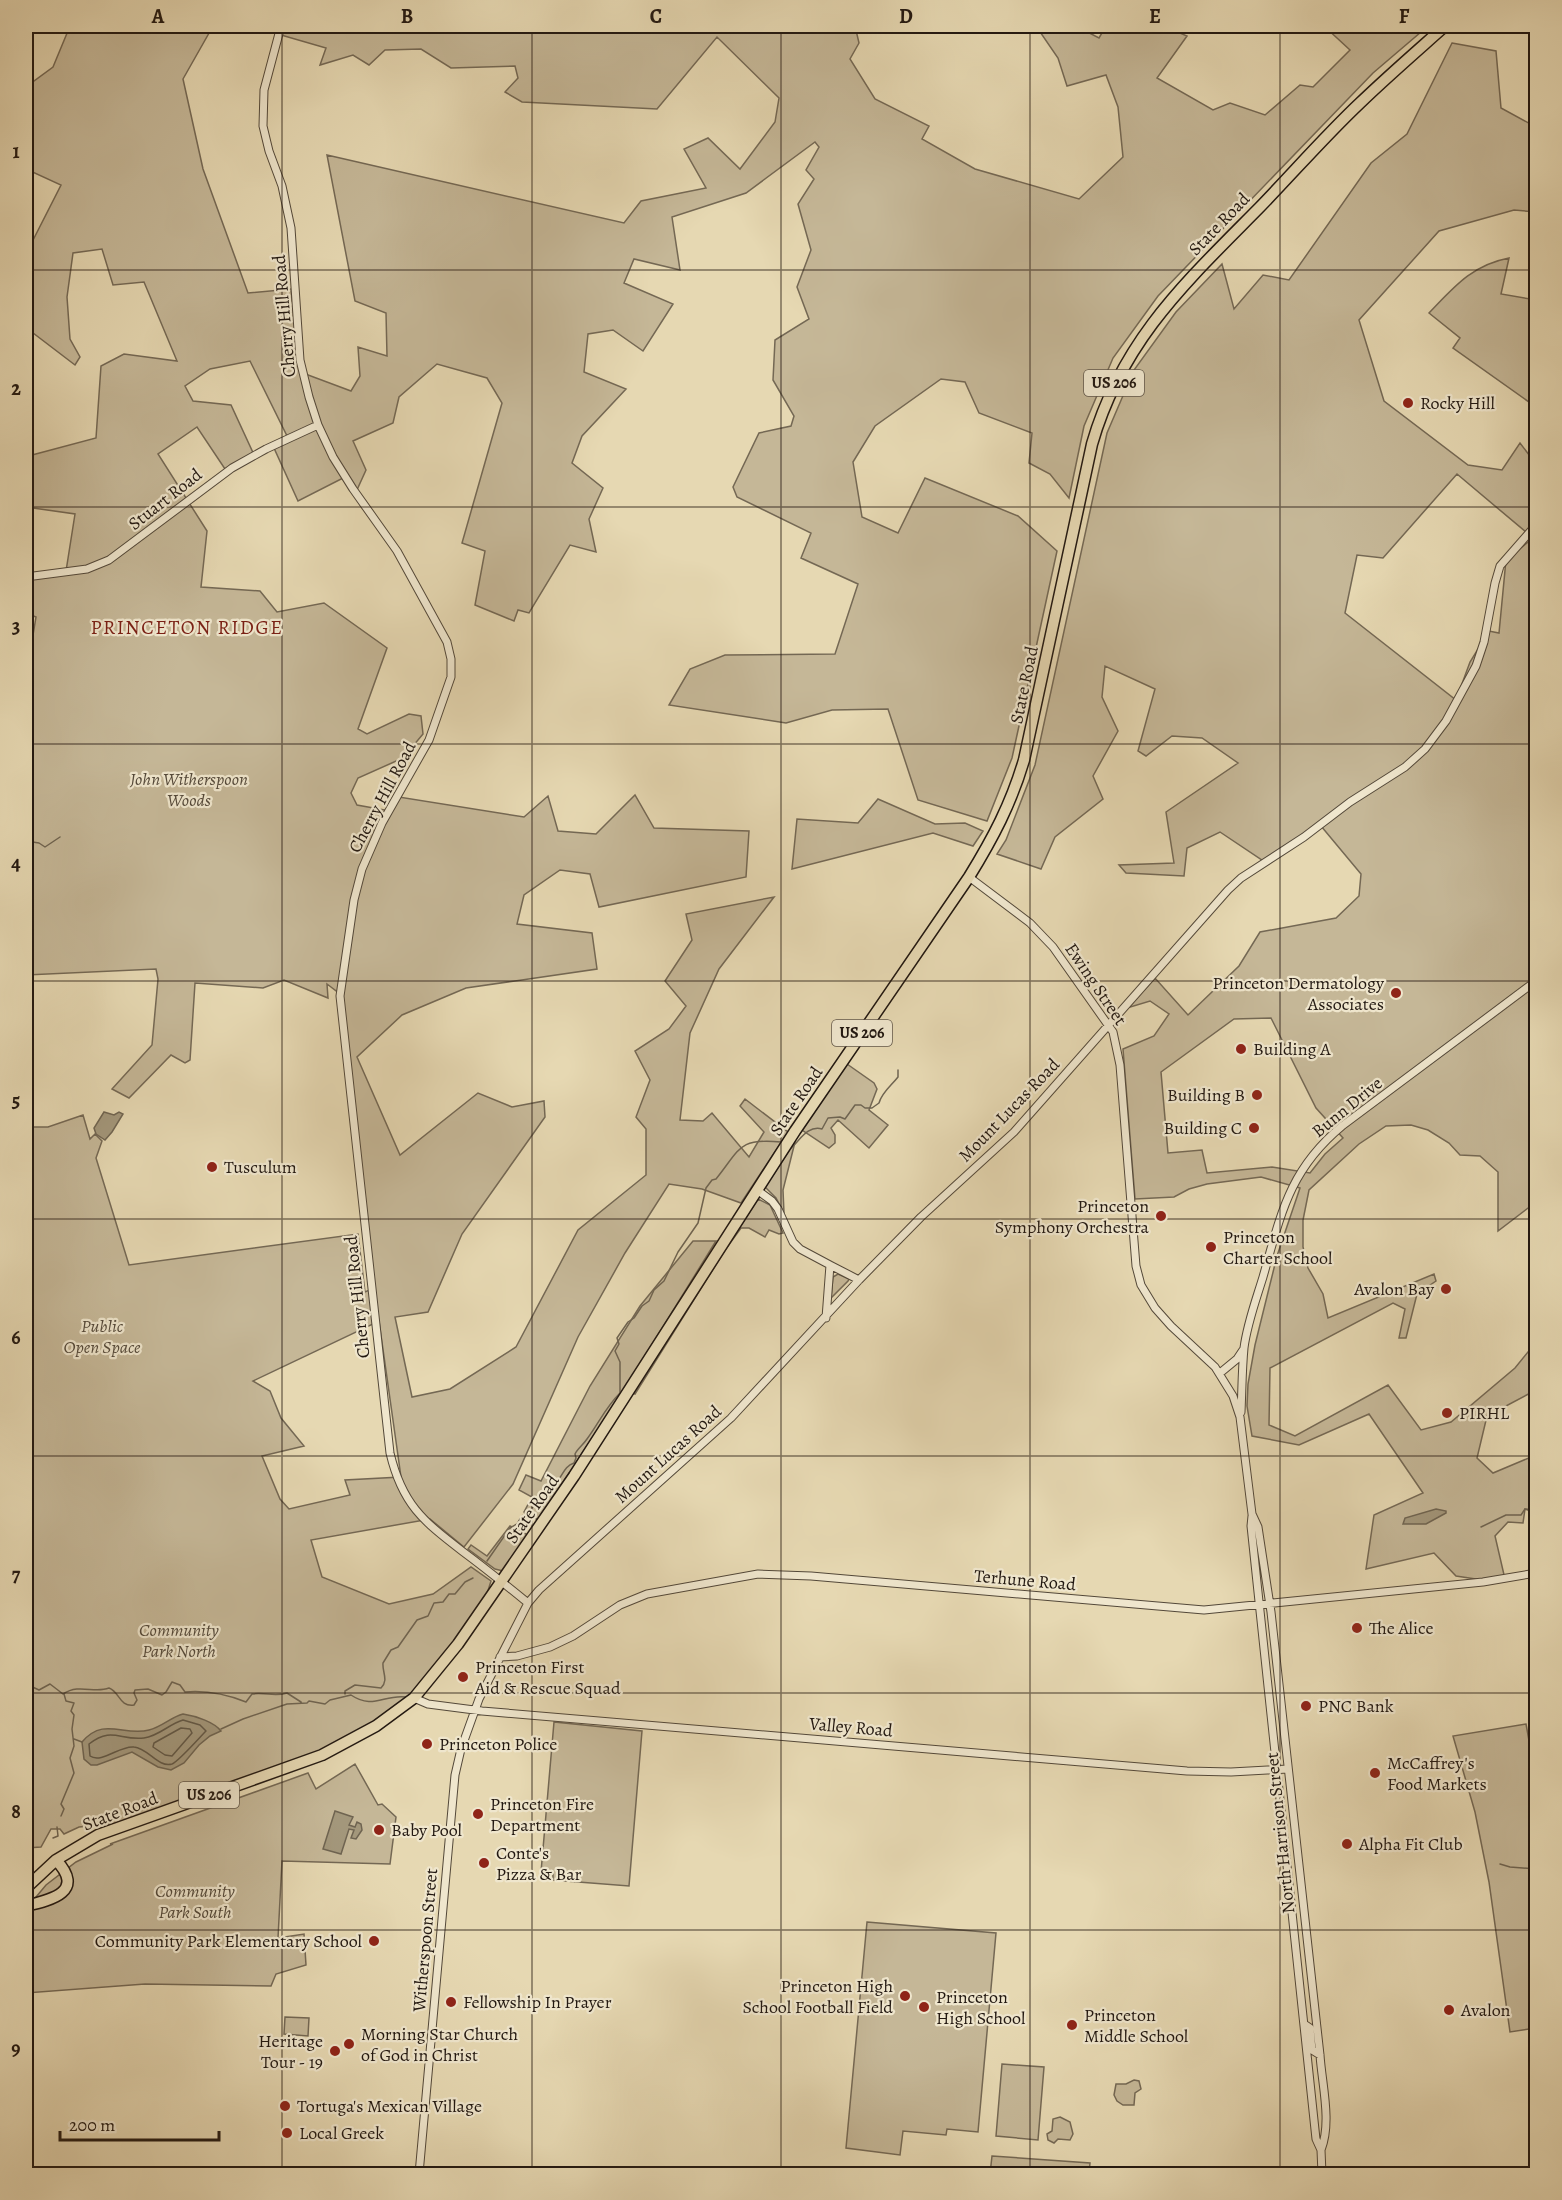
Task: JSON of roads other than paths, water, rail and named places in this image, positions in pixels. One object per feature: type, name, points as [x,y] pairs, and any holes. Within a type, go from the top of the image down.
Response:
[{"type":"highway","name":"State Road","points":[[26,1888],[57,1860],[98,1835],[322,1755],[376,1726],[414,1698],[458,1644],[574,1476],[795,1131],[969,877],[1003,819],[1021,771],[1092,444],[1105,404],[1121,369],[1157,316],[1196,272],[1360,103],[1445,26]]},
{"type":"highway","points":[[26,1906],[52,1900],[64,1890],[66,1874],[57,1860]]},
{"type":"street","name":"Cherry Hill Road","points":[[282,26],[264,90],[263,126],[269,151],[283,188],[291,228],[300,360],[318,425],[344,476],[397,551],[447,642],[452,659],[451,676],[429,740],[382,823],[362,869],[354,900],[340,985],[340,1010],[390,1453],[393,1467],[407,1498],[426,1523],[528,1603]]},
{"type":"street","name":"Stuart Road","points":[[26,577],[87,568],[109,560],[232,468],[318,425]]},
{"type":"street","name":"Mount Lucas Road","points":[[475,1710],[528,1603],[539,1590],[732,1418],[859,1280],[921,1217],[1014,1132],[1203,917],[1241,878],[1304,837],[1350,802],[1405,767],[1425,748],[1446,721],[1476,666],[1484,642],[1500,567],[1536,525]]},
{"type":"street","name":"Ewing Street","points":[[969,877],[1030,923],[1053,947],[1109,1025],[1116,1042],[1120,1065],[1134,1253]]},
{"type":"street","name":"Bunn Drive","points":[[1240,1417],[1244,1348],[1284,1205],[1295,1180],[1313,1155],[1342,1126],[1536,981]]},
{"type":"street","points":[[757,1190],[772,1201],[778,1209],[793,1242],[859,1280]]},
{"type":"street","name":"North Harrison Street","points":[[1134,1253],[1141,1285],[1155,1308],[1220,1373],[1233,1396],[1240,1417],[1252,1514],[1251,1526],[1259,1606],[1310,2085],[1316,2139],[1321,2150]]},
{"type":"street","points":[[826,1318],[830,1265]]},
{"type":"street","name":"Bunn Drive","points":[[1220,1373],[1237,1359],[1244,1348]]},
{"type":"street","name":"North Harrison Street","points":[[1252,1514],[1257,1527],[1270,1605],[1320,2055],[1325,2112],[1324,2141],[1321,2150],[1322,2175]]},
{"type":"street","name":"Terhune Road","points":[[500,1657],[525,1654],[562,1642],[634,1598],[767,1574],[1182,1610],[1214,1610],[1482,1582],[1536,1573]]},
{"type":"street","points":[[504,1648],[525,1654]]},
{"type":"street","name":"Valley Road","points":[[414,1698],[428,1704],[475,1710],[1187,1771],[1231,1772],[1288,1769]]},
{"type":"street","name":"Witherspoon Street","points":[[419,2175],[455,1774],[475,1710]]},
{"type":"street","points":[[1302,2006],[1304,1998],[1312,1989]]},
{"type":"street","points":[[1304,2024],[1310,2028],[1312,2050],[1320,2055]]},
{"type":"street","points":[[1310,2085],[1322,2078]]},
{"type":"water","points":[[104,1112],[114,1115],[119,1112],[123,1114],[105,1140],[96,1134],[94,1128]]},
{"type":"water","points":[[1436,1509],[1446,1511],[1446,1513],[1426,1524],[1403,1524],[1405,1518]]},
{"type":"water","points":[[183,1714],[204,1720],[221,1731],[210,1736],[184,1763],[171,1770],[158,1767],[132,1752],[97,1765],[91,1765],[84,1759],[82,1742],[98,1730],[149,1730]]},
{"type":"water","points":[[335,1811],[353,1817],[349,1825],[355,1827],[357,1822],[361,1824],[362,1830],[356,1839],[351,1838],[354,1830],[349,1829],[341,1854],[323,1849]]},
{"type":"waterway","points":[[26,841],[39,843],[45,847],[60,837]]},
{"type":"waterway","points":[[791,1148],[808,1131],[822,1129],[828,1118],[845,1119],[855,1105],[872,1108],[879,1103],[884,1092],[898,1077],[898,1070]]},
{"type":"waterway","points":[[487,1561],[510,1528],[517,1524],[551,1484],[555,1483],[574,1463],[576,1452],[620,1393],[620,1362],[615,1351],[619,1344],[617,1338],[628,1322],[649,1301],[654,1290],[664,1281],[678,1252],[698,1223],[706,1188],[742,1147],[756,1142],[781,1142]]},
{"type":"waterway","points":[[1481,1527],[1506,1515],[1521,1515],[1525,1509],[1536,1510]]},
{"type":"waterway","points":[[345,1694],[345,1691],[355,1685],[381,1688],[385,1679],[383,1663],[391,1650],[398,1647],[417,1620],[428,1616],[434,1603],[443,1602],[449,1594],[455,1594],[465,1582],[473,1578]]},
{"type":"waterway","points":[[26,1684],[39,1690],[50,1684],[63,1694],[75,1689],[103,1690],[109,1688],[122,1702],[129,1705],[134,1705],[137,1700],[135,1690],[148,1689],[162,1695],[172,1682],[180,1685],[185,1692],[216,1693],[246,1702],[252,1694],[287,1693],[301,1702]]},
{"type":"waterway","points":[[61,1816],[64,1809],[61,1804],[74,1773],[70,1758],[74,1746],[72,1729],[74,1715],[71,1711],[74,1703],[66,1701],[64,1694]]},
{"type":"waterway","points":[[221,1729],[287,1704],[309,1701],[325,1704],[330,1700],[351,1695],[366,1701],[406,1697]]},
{"type":"waterway","points":[[74,1739],[82,1742]]},
{"type":"waterway","points":[[53,1838],[58,1836],[57,1827]]},
{"type":"waterway","points":[[1500,1864],[1536,1869]]},
{"type":"place","name":"Rocky Hill","points":[[1408,403]]},
{"type":"place","name":"Princeton Dermatology Associates","points":[[1396,993]]},
{"type":"place","name":"Building A","points":[[1241,1049]]},
{"type":"place","name":"Building B","points":[[1257,1095]]},
{"type":"place","name":"Building C","points":[[1254,1128]]},
{"type":"place","name":"Tusculum","points":[[212,1167]]},
{"type":"place","name":"Princeton Symphony Orchestra","points":[[1161,1216]]},
{"type":"place","name":"Princeton Charter School","points":[[1211,1247]]},
{"type":"place","name":"Avalon Bay","points":[[1446,1289]]},
{"type":"place","name":"PIRHL","points":[[1447,1413]]},
{"type":"place","name":"The Alice","points":[[1357,1628]]},
{"type":"place","name":"Princeton First Aid & Rescue Squad","points":[[463,1677]]},
{"type":"place","name":"PNC Bank","points":[[1306,1706]]},
{"type":"place","name":"Princeton Police","points":[[427,1744]]},
{"type":"place","name":"McCaffrey's Food Markets","points":[[1375,1773]]},
{"type":"place","name":"Princeton Fire Department","points":[[478,1814]]},
{"type":"place","name":"Baby Pool","points":[[379,1830]]},
{"type":"place","name":"Alpha Fit Club","points":[[1347,1844]]},
{"type":"place","name":"Conte's Pizza & Bar","points":[[484,1863]]},
{"type":"place","name":"Community Park Elementary School","points":[[374,1941]]},
{"type":"place","name":"Princeton High School Football Field","points":[[905,1996]]},
{"type":"place","name":"Fellowship In Prayer","points":[[451,2002]]},
{"type":"place","name":"Princeton High School","points":[[924,2007]]},
{"type":"place","name":"Avalon","points":[[1449,2010]]},
{"type":"place","name":"Princeton Middle School","points":[[1072,2025]]},
{"type":"place","name":"Morning Star Church of God in Christ","points":[[349,2044]]},
{"type":"place","name":"Heritage Tour - 19","points":[[335,2051]]},
{"type":"place","name":"Tortuga's Mexican Village","points":[[285,2106]]},
{"type":"place","name":"Local Greek","points":[[287,2133]]},
{"type":"district","name":"PRINCETON RIDGE","points":[[187,627]]},
{"type":"park label","name":"John Witherspoon Woods","points":[[189,789]]},
{"type":"park label","name":"Public Open Space","points":[[102,1336]]},
{"type":"park label","name":"Community Park North","points":[[179,1640]]},
{"type":"park label","name":"Community Park South","points":[[195,1901]]}]
